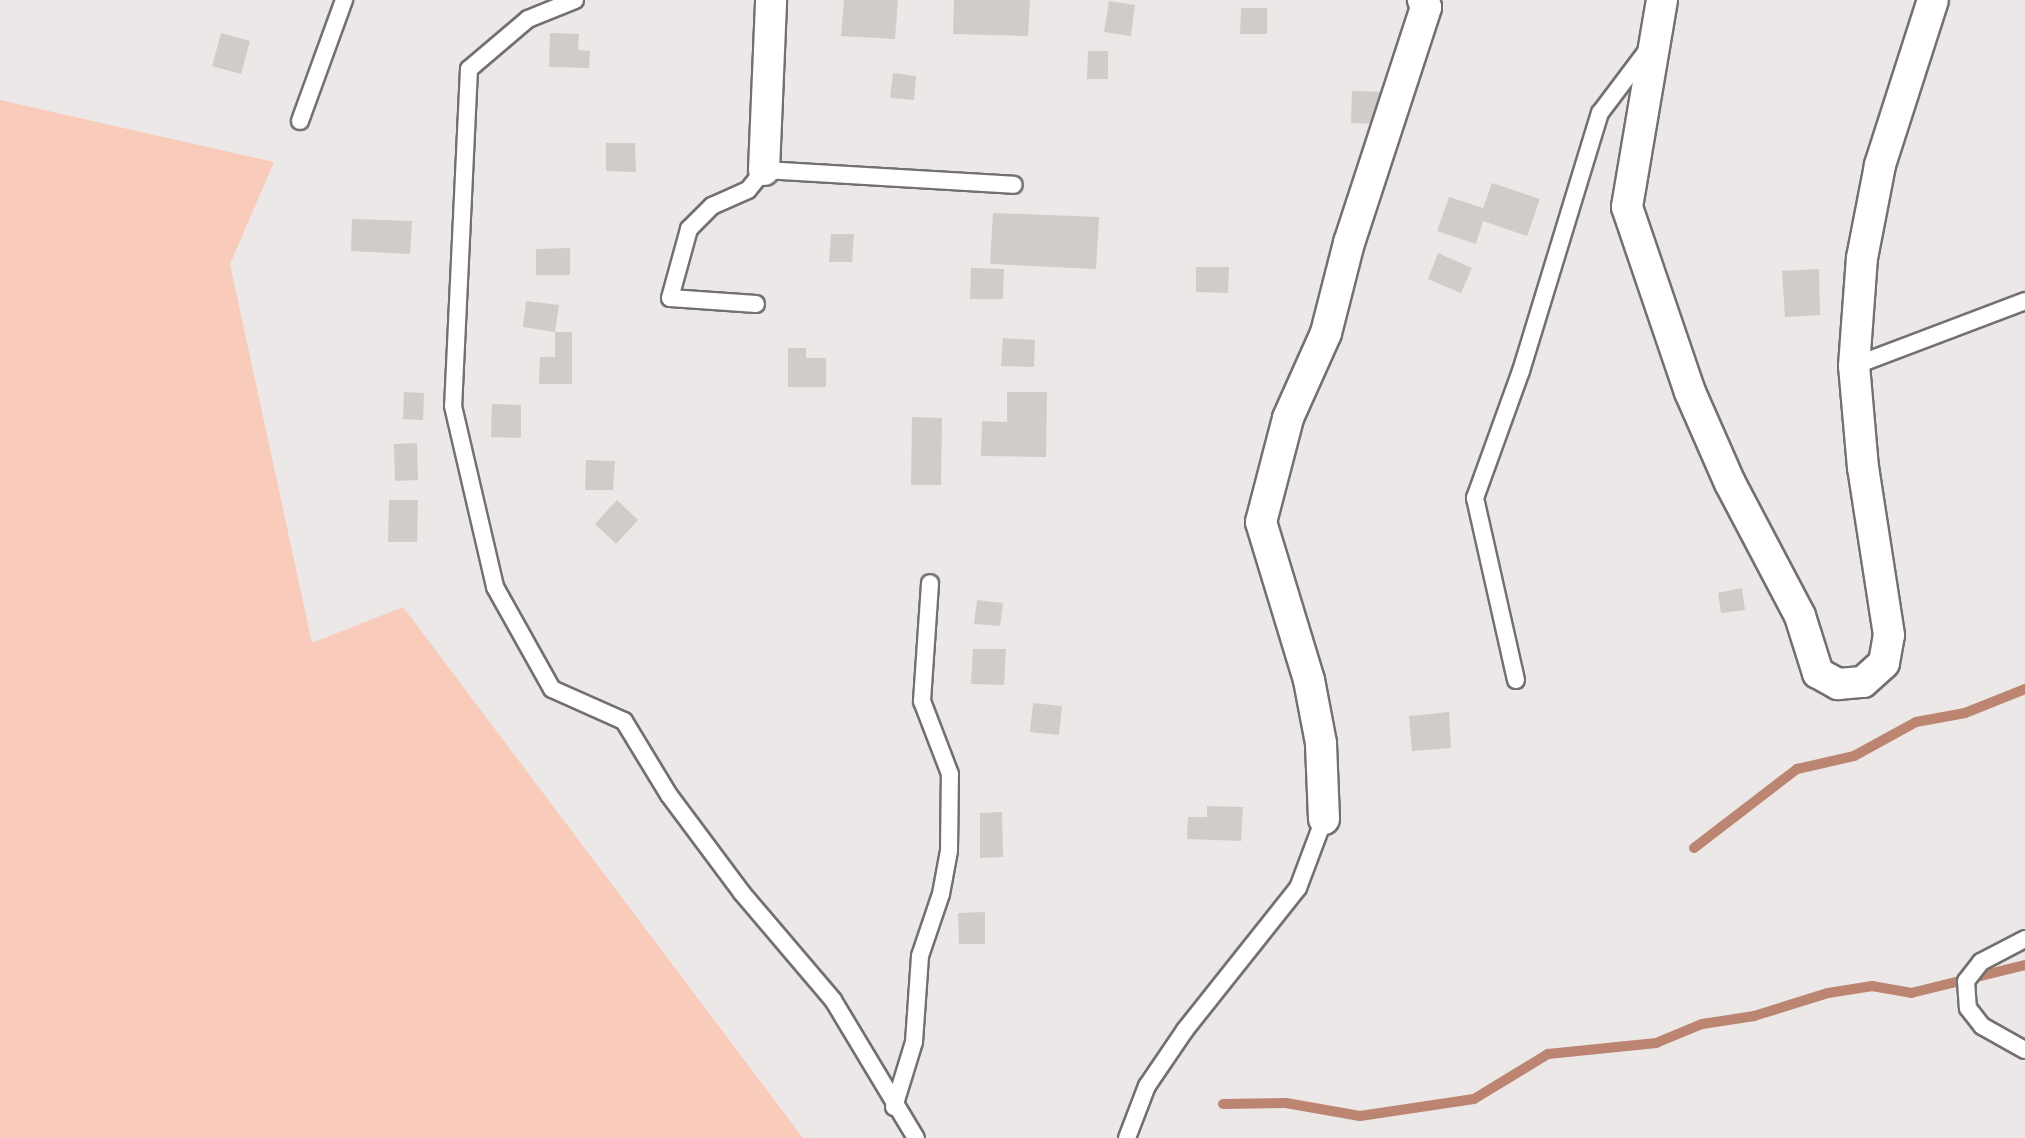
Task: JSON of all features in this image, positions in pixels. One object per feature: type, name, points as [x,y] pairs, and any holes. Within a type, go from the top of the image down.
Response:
[{"type":"street","points":[[764,170],[771,0]]},
{"type":"street","points":[[1662,0],[1627,207],[1690,392],[1730,483],[1800,616],[1818,673],[1838,684],[1863,682],[1884,663],[1889,635],[1863,468],[1854,366],[1862,258],[1880,165],[1933,0]]},
{"type":"street","points":[[1324,820],[1321,743],[1309,680],[1261,522],[1288,418],[1326,333],[1349,243],[1430,2]]},
{"type":"lane","points":[[300,121],[344,0]]},
{"type":"lane","points":[[575,0],[528,19],[469,69],[453,406],[495,587],[552,689],[624,721],[669,795],[742,893],[833,1000],[883,1082],[894,1107],[916,1138]]},
{"type":"lane","points":[[1516,680],[1475,498],[1521,370],[1600,113],[1655,40]]},
{"type":"lane","points":[[756,304],[670,298],[689,229],[712,206],[748,190],[764,170],[1014,185]]},
{"type":"lane","points":[[1854,366],[2025,301]]},
{"type":"lane","points":[[894,1107],[914,1042],[920,956],[942,894],[949,851],[950,774],[922,702],[930,583]]},
{"type":"lane","points":[[1127,1138],[1147,1086],[1185,1030],[1298,888],[1324,820]]},
{"type":"lane","points":[[2025,939],[1981,962],[1966,981],[1968,1008],[1982,1026],[2025,1050]]},
{"type":"shaded area","points":[[0,100],[274,162],[230,264],[312,643],[403,607],[803,1138],[0,1138]]},
{"type":"building","points":[[844,0],[898,0],[895,39],[841,36]]},
{"type":"building","points":[[954,0],[1030,0],[1028,36],[953,34]]},
{"type":"building","points":[[1109,1],[1135,5],[1131,36],[1104,32]]},
{"type":"building","points":[[1241,8],[1267,8],[1267,34],[1240,34]]},
{"type":"building","points":[[221,33],[250,41],[241,74],[212,66]]},
{"type":"building","points":[[550,33],[579,34],[578,50],[590,51],[589,68],[549,67]]},
{"type":"building","points":[[1088,51],[1108,51],[1108,79],[1087,79]]},
{"type":"building","points":[[893,73],[916,76],[914,100],[890,98]]},
{"type":"building","points":[[1352,91],[1383,92],[1382,124],[1351,123]]},
{"type":"building","points":[[606,143],[635,143],[636,172],[606,171]]},
{"type":"building","points":[[1492,183],[1540,199],[1527,236],[1483,221],[1476,244],[1437,231],[1449,197],[1483,208]]},
{"type":"building","points":[[993,213],[1099,217],[1096,269],[990,264]]},
{"type":"building","points":[[352,219],[412,221],[410,254],[351,251]]},
{"type":"building","points":[[831,234],[854,234],[852,262],[829,262]]},
{"type":"building","points":[[570,248],[570,275],[536,275],[536,249]]},
{"type":"building","points":[[1438,253],[1472,268],[1461,293],[1428,279]]},
{"type":"building","points":[[1196,267],[1229,267],[1228,293],[1196,292]]},
{"type":"building","points":[[971,268],[1004,269],[1003,299],[970,299]]},
{"type":"building","points":[[1819,269],[1820,315],[1785,317],[1782,271]]},
{"type":"building","points":[[526,301],[559,305],[555,332],[523,327]]},
{"type":"building","points":[[555,332],[572,332],[572,384],[539,384],[540,357],[555,357]]},
{"type":"building","points":[[1003,338],[1035,340],[1034,367],[1001,366]]},
{"type":"building","points":[[788,348],[806,348],[806,358],[826,358],[826,387],[788,387]]},
{"type":"building","points":[[404,392],[424,393],[423,420],[403,419]]},
{"type":"building","points":[[1007,392],[1047,392],[1046,457],[981,456],[982,421],[1007,422]]},
{"type":"building","points":[[492,404],[521,405],[521,438],[491,437]]},
{"type":"building","points":[[912,417],[942,418],[941,485],[911,485]]},
{"type":"building","points":[[417,443],[418,480],[395,481],[394,444]]},
{"type":"building","points":[[586,460],[615,461],[613,490],[585,490]]},
{"type":"building","points":[[389,500],[418,500],[417,542],[388,542]]},
{"type":"building","points":[[617,500],[638,520],[616,544],[595,524]]},
{"type":"building","points":[[1742,588],[1745,610],[1721,613],[1718,593]]},
{"type":"building","points":[[977,600],[1003,603],[1000,626],[974,624]]},
{"type":"building","points":[[973,649],[1006,649],[1004,685],[971,684]]},
{"type":"building","points":[[1033,703],[1062,706],[1059,735],[1030,732]]},
{"type":"building","points":[[1449,712],[1451,748],[1412,751],[1409,716]]},
{"type":"building","points":[[1207,806],[1243,807],[1241,841],[1187,839],[1188,817],[1207,817]]},
{"type":"building","points":[[1002,812],[1003,857],[980,858],[980,813]]},
{"type":"building","points":[[985,912],[985,944],[959,944],[958,913]]},
{"type":"waterway","points":[[1694,848],[1797,769],[1854,756],[1916,722],[1965,713],[2025,689]]},
{"type":"waterway","points":[[1223,1104],[1286,1103],[1360,1116],[1474,1099],[1548,1054],[1656,1043],[1702,1024],[1754,1016],[1828,993],[1872,986],[1911,993],[2025,965]]}]
